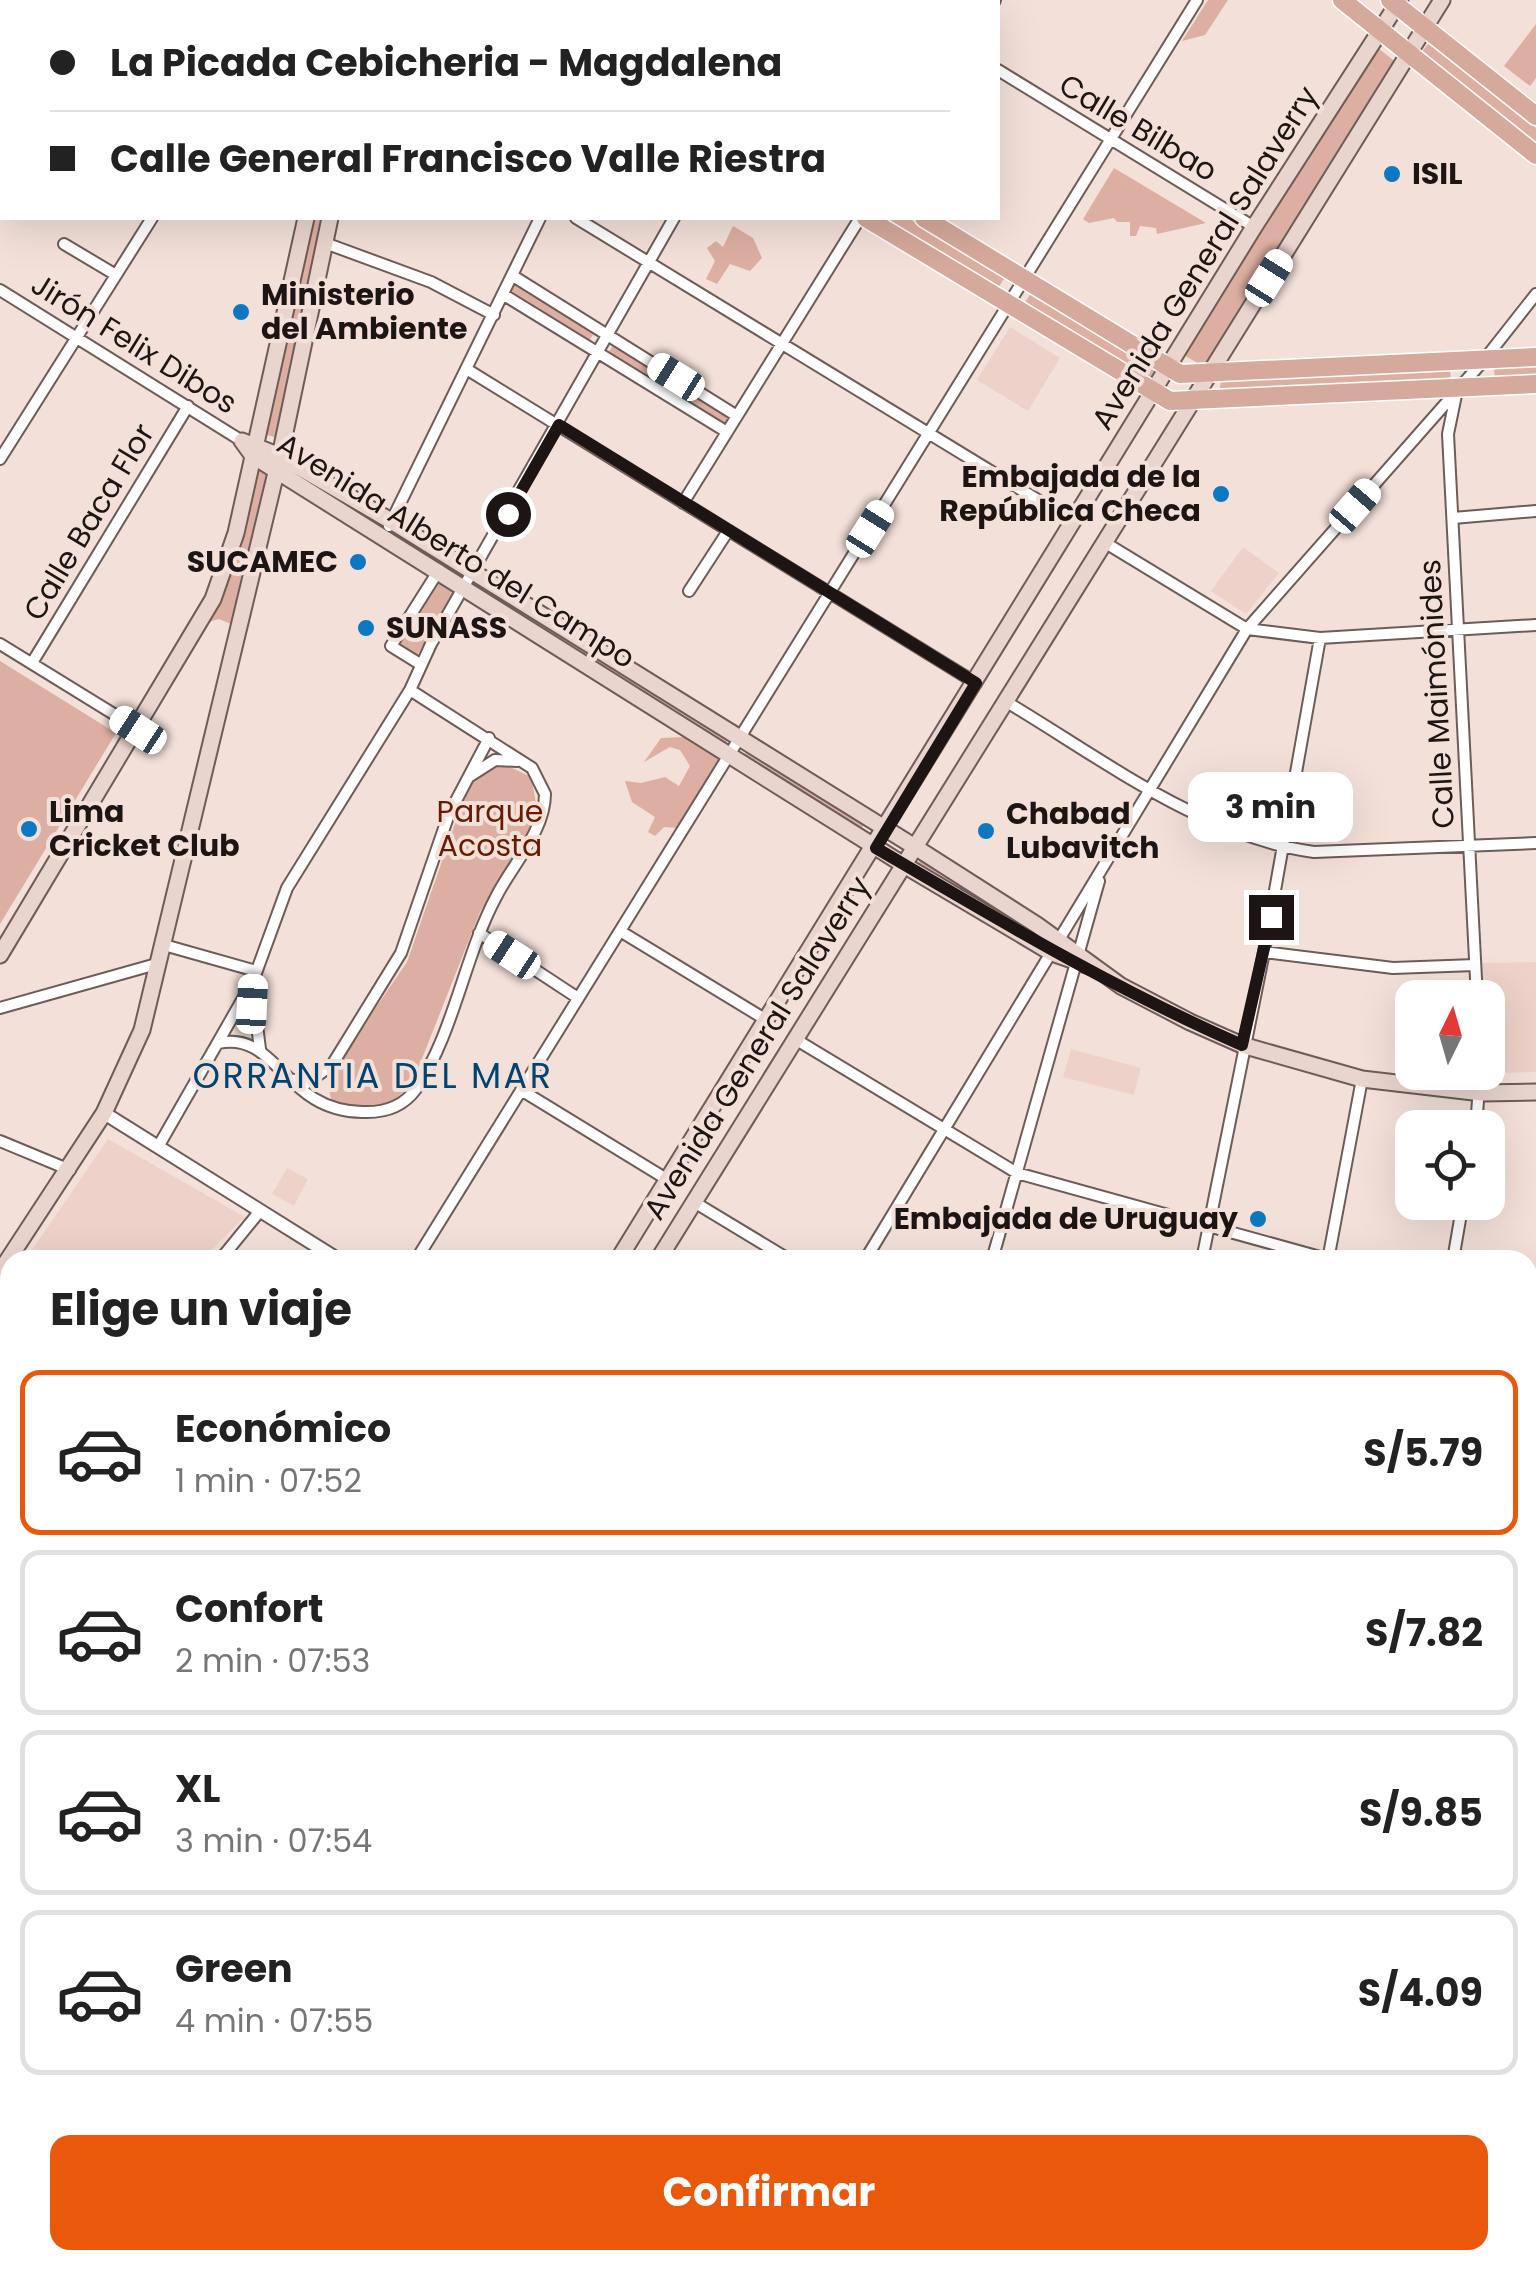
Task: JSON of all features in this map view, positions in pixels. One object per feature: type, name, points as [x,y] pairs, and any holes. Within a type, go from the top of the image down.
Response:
[{"type":"main road","points":[[1342,0],[1536,154]]},
{"type":"main road","name":"Avenida General Salaverry","points":[[664,1250],[1442,0]]},
{"type":"main road","points":[[1395,2],[1533,106]]},
{"type":"main road","name":"Avenida General Salaverry","points":[[624,1250],[1395,2]]},
{"type":"main road","points":[[0,955],[213,600],[236,533],[250,448],[262,420],[306,220]]},
{"type":"main road","points":[[15,1250],[70,1170],[134,1054],[160,963],[279,462],[330,220]]},
{"type":"main road","points":[[870,220],[1152,394],[1190,404],[1536,384]]},
{"type":"main road","points":[[927,220],[1167,369],[1208,376],[1536,357]]},
{"type":"main road","points":[[262,420],[272,433],[287,425]]},
{"type":"main road","name":"Avenida Alberto del Campo","points":[[250,448],[740,738],[915,847],[1056,947]]},
{"type":"main road","name":"Avenida Alberto del Campo","points":[[388,529],[439,570],[470,580],[729,755],[876,848],[1190,1022],[1242,1045],[1362,1079],[1482,1093],[1536,1092]]},
{"type":"main road","points":[[213,600],[224,611],[243,609]]},
{"type":"main road","points":[[201,624],[219,618],[238,631]]},
{"type":"street","points":[[422,1250],[1197,0]]},
{"type":"street","name":"Calle Bilbao","points":[[1000,71],[1254,227]]},
{"type":"street","points":[[0,459],[151,220]]},
{"type":"street","points":[[388,529],[539,220]]},
{"type":"street","points":[[579,220],[1074,522]]},
{"type":"street","points":[[158,1147],[254,976],[287,888],[410,690],[420,664],[673,220]]},
{"type":"street","points":[[683,503],[782,343],[867,220]]},
{"type":"street","points":[[324,243],[421,278],[494,314]]},
{"type":"street","points":[[64,244],[116,275]]},
{"type":"street","points":[[513,276],[736,416]]},
{"type":"street","name":"Jirón Felix Dibos","points":[[0,290],[250,448]]},
{"type":"street","points":[[871,1250],[1247,628],[1484,360],[1536,294]]},
{"type":"street","points":[[504,295],[727,432]]},
{"type":"street","points":[[468,370],[976,683]]},
{"type":"street","name":"Calle Maimónides","points":[[1457,389],[1448,434],[1475,980]]},
{"type":"street","name":"Calle Baca Flor","points":[[32,663],[188,406]]},
{"type":"street","points":[[1453,518],[1536,511]]},
{"type":"street","points":[[689,591],[728,530]]},
{"type":"street","points":[[1104,542],[1247,628],[1320,638],[1536,625]]},
{"type":"street","points":[[420,664],[391,646],[439,570]]},
{"type":"street","points":[[1204,1250],[1284,848],[1320,638]]},
{"type":"street","points":[[0,644],[138,730]]},
{"type":"street","points":[[254,976],[254,1027],[260,1048],[304,1096],[330,1108],[364,1112],[391,1109],[416,1088],[479,933],[543,814],[545,794],[535,771],[410,690]]},
{"type":"street","points":[[1005,701],[1218,828],[1284,848],[1314,852],[1536,843]]},
{"type":"street","points":[[330,1108],[316,1095],[320,1078],[342,1051],[408,940],[461,786],[489,738]]},
{"type":"street","points":[[461,786],[495,760],[509,759],[535,771]]},
{"type":"street","points":[[995,1250],[1082,962],[1102,869]]},
{"type":"street","points":[[620,931],[768,1021]]},
{"type":"street","points":[[479,933],[578,998]]},
{"type":"street","points":[[164,945],[254,976]]},
{"type":"street","points":[[1264,952],[1393,968],[1475,964]]},
{"type":"street","points":[[0,1008],[160,963]]},
{"type":"street","points":[[795,1039],[1017,1172],[1295,1250]]},
{"type":"street","points":[[218,1043],[240,1041],[260,1048]]},
{"type":"street","points":[[283,1074],[300,1082],[320,1078]]},
{"type":"street","points":[[1331,1250],[1362,1079]]},
{"type":"street","points":[[521,1090],[668,1180]]},
{"type":"street","points":[[1479,1110],[1482,1090]]},
{"type":"street","points":[[104,1113],[324,1250]]},
{"type":"street","points":[[0,1141],[70,1170]]},
{"type":"street","points":[[694,1202],[773,1250]]},
{"type":"street","points":[[228,1250],[260,1211]]},
{"type":"street","points":[[1454,1250],[1459,1220]]},
{"type":"shaded area","points":[[1010,327],[1060,358],[1028,411],[977,380]]},
{"type":"shaded area","points":[[1243,547],[1279,573],[1246,614],[1211,591]]},
{"type":"shaded area","points":[[1536,962],[1536,1072],[1505,1073],[1505,980],[1483,980],[1482,963]]},
{"type":"shaded area","points":[[1071,1049],[1141,1068],[1134,1095],[1063,1077]]},
{"type":"shaded area","points":[[108,1139],[245,1217],[211,1250],[32,1250]]},
{"type":"shaded area","points":[[287,1168],[308,1179],[294,1206],[272,1194]]},
{"type":"green space","points":[[1208,0],[1228,0],[1205,35],[1182,41]]},
{"type":"green space","points":[[1536,24],[1536,78],[1530,86],[1504,66]]},
{"type":"green space","points":[[1429,43],[1536,128],[1536,147],[1420,54]]},
{"type":"green space","points":[[1378,48],[1398,64],[1206,368],[1182,354]]},
{"type":"green space","points":[[1114,168],[1206,223],[1157,234],[1156,228],[1140,226],[1136,236],[1130,236],[1130,222],[1117,222],[1114,218],[1089,223],[1083,219]]},
{"type":"green space","points":[[309,220],[327,220],[281,439],[260,433]]},
{"type":"green space","points":[[883,220],[911,220],[1005,277],[997,290]]},
{"type":"green space","points":[[733,226],[753,238],[762,258],[750,271],[730,264],[717,284],[706,279],[715,261],[707,248],[716,241],[723,247]]},
{"type":"green space","points":[[516,278],[597,328],[586,346],[508,297]]},
{"type":"green space","points":[[1031,293],[1159,367],[1147,386],[1024,304]]},
{"type":"green space","points":[[616,340],[735,415],[728,430],[606,357]]},
{"type":"green space","points":[[1536,365],[1536,379],[1495,383],[1494,368]]},
{"type":"green space","points":[[1450,368],[1451,383],[1219,395],[1221,381]]},
{"type":"green space","points":[[250,467],[275,477],[233,625],[219,619],[201,624]]},
{"type":"green space","points":[[436,581],[455,594],[417,655],[397,642]]},
{"type":"green space","points":[[481,584],[730,736],[723,749],[477,592]]},
{"type":"green space","name":"Lima Cricket Club","points":[[0,661],[116,733],[0,924]]},
{"type":"green space","points":[[683,737],[722,757],[677,828],[664,827],[655,836],[648,832],[655,817],[632,802],[625,781],[641,783],[665,777],[679,786],[690,766],[680,750],[670,747],[644,762],[661,738]]},
{"type":"green space","points":[[749,747],[866,822],[859,831],[742,758]]},
{"type":"green space","name":"Parque Acosta","points":[[504,764],[531,777],[537,808],[521,849],[480,912],[412,1084],[389,1105],[341,1106],[331,1099],[327,1079],[407,962],[467,789],[478,774]]},
{"type":"green space","points":[[923,857],[1035,925],[1029,934],[915,866]]},
{"type":"place","name":"ISIL","points":[[1392,174]]},
{"type":"place","name":"Ministerio del Ambiente","points":[[241,312]]},
{"type":"place","name":"Embajada de la República Checa","points":[[1221,494]]},
{"type":"place","name":"SUCAMEC","points":[[358,562]]},
{"type":"place","name":"SUNASS","points":[[366,628]]},
{"type":"place","name":"Lima Cricket Club","points":[[29,829]]},
{"type":"place","name":"Chabad Lubavitch","points":[[986,831]]},
{"type":"place","name":"Embajada de Uruguay","points":[[1258,1219]]},
{"type":"district","name":"ORRANTIA DEL MAR","points":[[373,1076]]},
{"type":"route","points":[[508,514],[559,425],[976,683],[876,848],[1052,953],[1078,966],[1092,968],[1190,1022],[1242,1045],[1271,917]]}]
